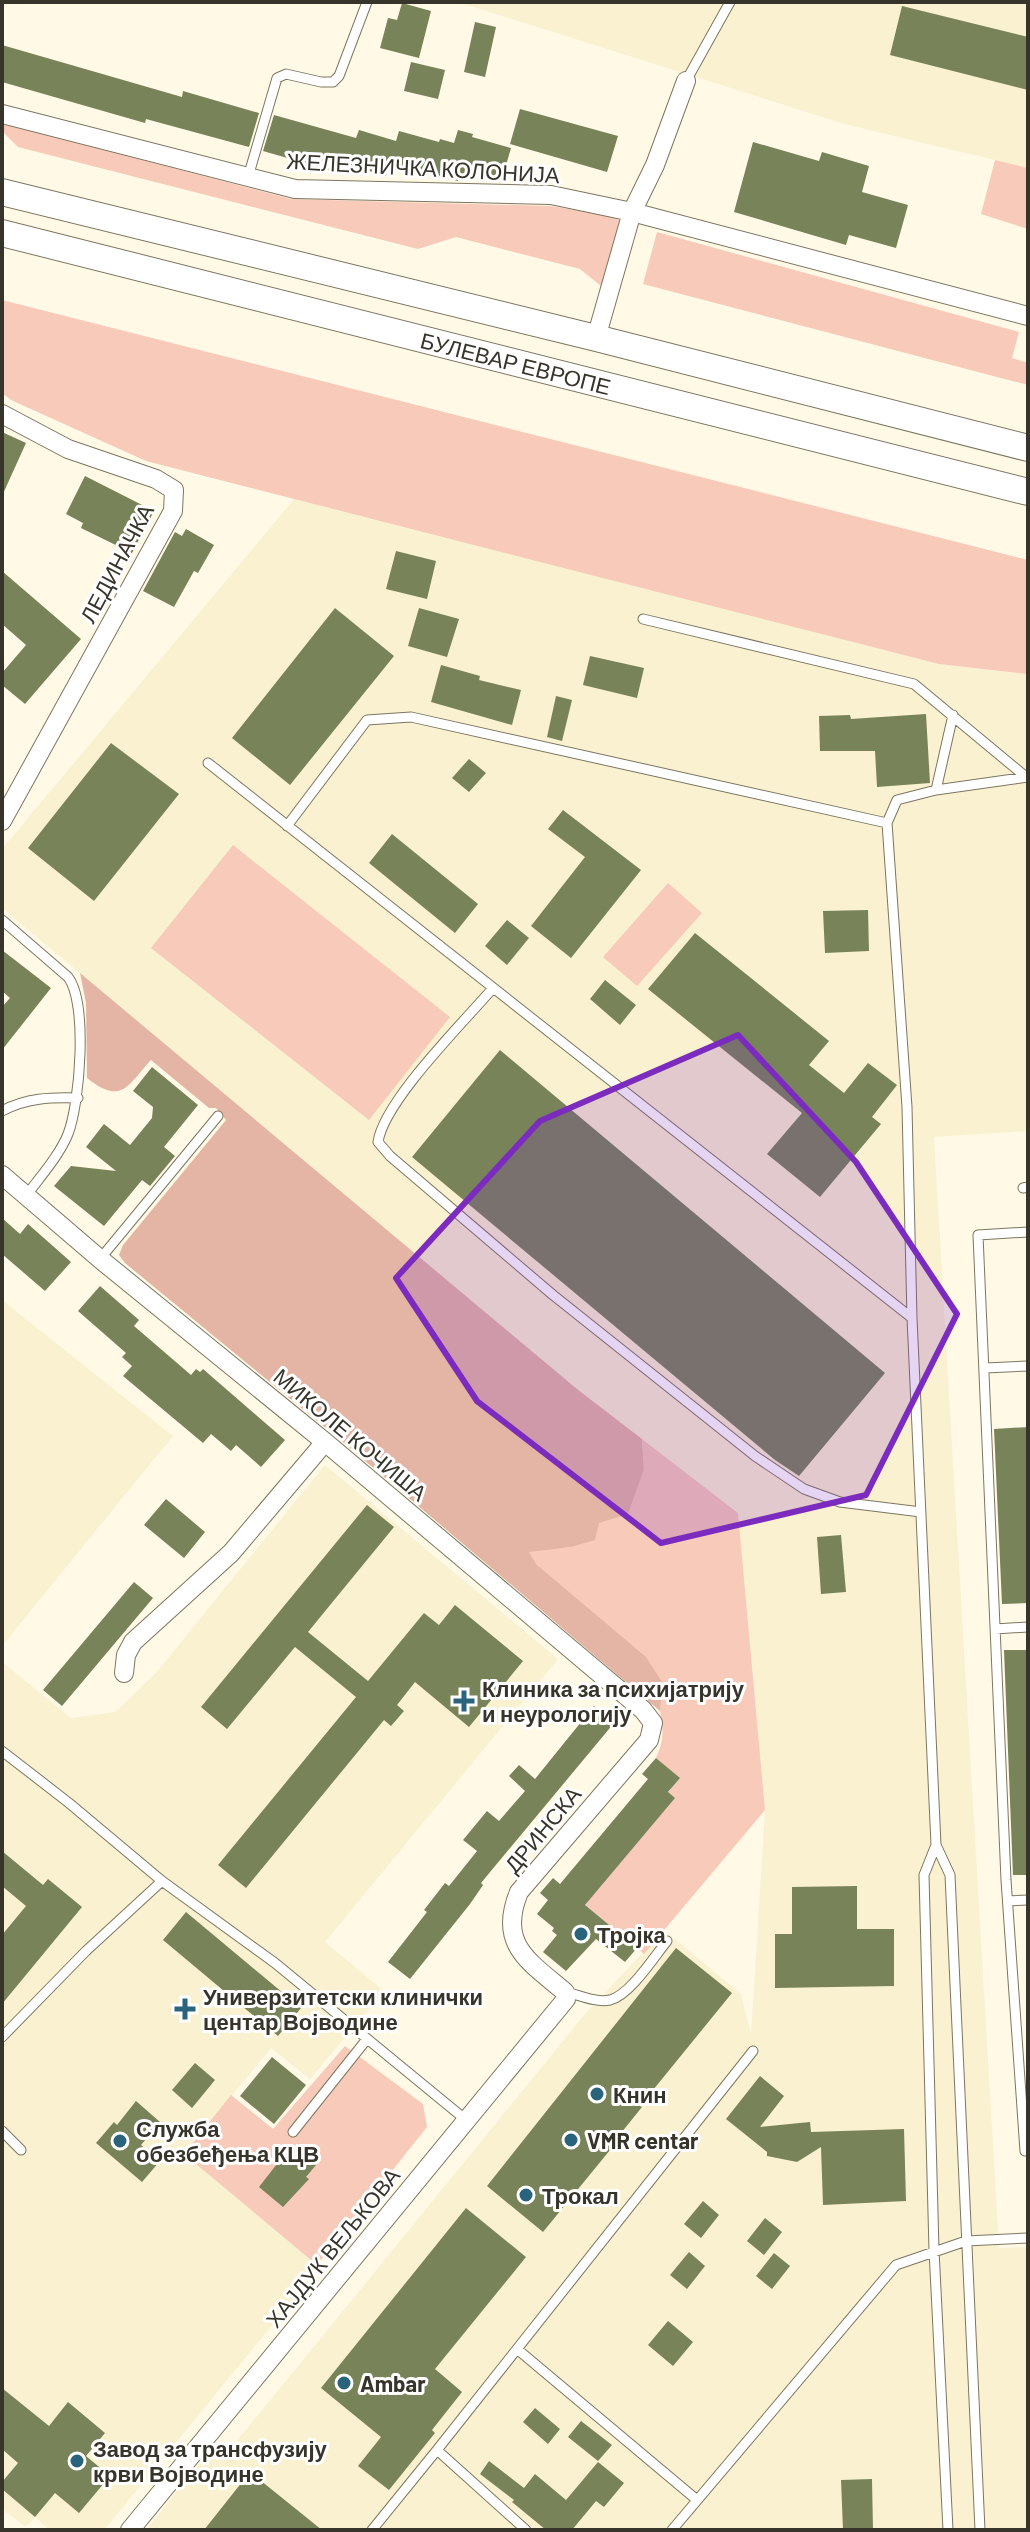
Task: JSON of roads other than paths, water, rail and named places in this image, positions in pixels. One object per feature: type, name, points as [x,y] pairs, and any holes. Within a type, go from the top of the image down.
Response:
[{"type":"main road","name":"БУЛЕВАР ЕВРОПЕ","points":[[2,192],[1028,448]]},
{"type":"main road","name":"БУЛЕВАР ЕВРОПЕ","points":[[2,233],[1028,492]]},
{"type":"street","points":[[596,338],[632,212],[655,165],[686,81]]},
{"type":"street","name":"ЖЕЛЕЗНИЧКА КОЛОНИЈА","points":[[2,114],[295,189],[551,195],[632,212],[1028,316]]},
{"type":"street","name":"ЛЕДИНАЧКА","points":[[2,414],[68,449],[156,479],[174,490],[173,511],[2,821]]},
{"type":"street","name":"МИКОЛЕ КОЧИША","points":[[2,1175],[643,1710],[653,1723],[649,1740]]},
{"type":"street","points":[[124,1673],[126,1655],[133,1642],[231,1553],[325,1442]]},
{"type":"street","name":"ДРИНСКА","points":[[565,1992],[519,1952],[514,1937],[514,1904],[519,1892],[649,1740]]},
{"type":"street","name":"ХАЈДУК ВЕЉКОВА","points":[[130,2530],[566,1999],[565,1992]]},
{"type":"lane","points":[[248,177],[277,78],[286,74],[333,82],[339,76],[367,2]]},
{"type":"lane","points":[[686,81],[730,2]]},
{"type":"lane","points":[[643,619],[914,684],[1027,777]]},
{"type":"lane","points":[[936,790],[953,715]]},
{"type":"lane","points":[[287,826],[367,720],[411,717],[887,823]]},
{"type":"lane","points":[[208,763],[912,1318]]},
{"type":"lane","points":[[980,2530],[950,1875],[936,1845],[912,1318],[907,1107],[887,823],[897,800],[936,790],[1027,777]]},
{"type":"lane","points":[[2,920],[75,986],[80,1036],[78,1098],[67,1137],[26,1196]]},
{"type":"lane","points":[[493,988],[397,1099],[380,1129],[378,1142],[390,1156],[553,1295],[755,1456],[804,1489],[840,1502],[921,1512]]},
{"type":"lane","points":[[2,1111],[47,1097],[78,1098]]},
{"type":"lane","points":[[100,1259],[218,1116]]},
{"type":"lane","points":[[1025,2151],[1008,1901],[978,1235],[1028,1232]]},
{"type":"lane","points":[[985,1368],[1028,1366]]},
{"type":"lane","points":[[995,1629],[1028,1627]]},
{"type":"lane","points":[[2,1751],[162,1881],[275,1963],[466,2120]]},
{"type":"lane","points":[[936,1845],[924,1875],[934,2250],[948,2530]]},
{"type":"lane","points":[[2,2037],[86,1951],[162,1881]]},
{"type":"lane","points":[[1008,1901],[1028,1900]]},
{"type":"lane","points":[[565,1992],[609,2000],[625,1992],[667,1941]]},
{"type":"lane","points":[[293,2132],[367,2039]]},
{"type":"lane","points":[[372,2530],[753,2051]]},
{"type":"lane","points":[[2,2131],[21,2150]]},
{"type":"lane","points":[[672,2530],[896,2265],[966,2241],[1028,2238]]},
{"type":"lane","points":[[517,2349],[697,2500]]},
{"type":"lane","points":[[437,2450],[526,2530]]},
{"type":"place","name":"Клиника за психијатрију и неурологију","points":[[464,1701]]},
{"type":"place","name":"Тројка","points":[[581,1934]]},
{"type":"place","name":"Универзитетски клинички центар Војводине","points":[[185,2009]]},
{"type":"place","name":"Книн","points":[[597,2094]]},
{"type":"place","name":"VMR centar","points":[[571,2140]]},
{"type":"place","name":"Служба обезбеђења КЦВ","points":[[120,2141]]},
{"type":"place","name":"Трокал","points":[[526,2195]]},
{"type":"place","name":"Ambar","points":[[344,2383]]},
{"type":"place","name":"Завод за трансфузију крви Војводине","points":[[77,2461]]}]
